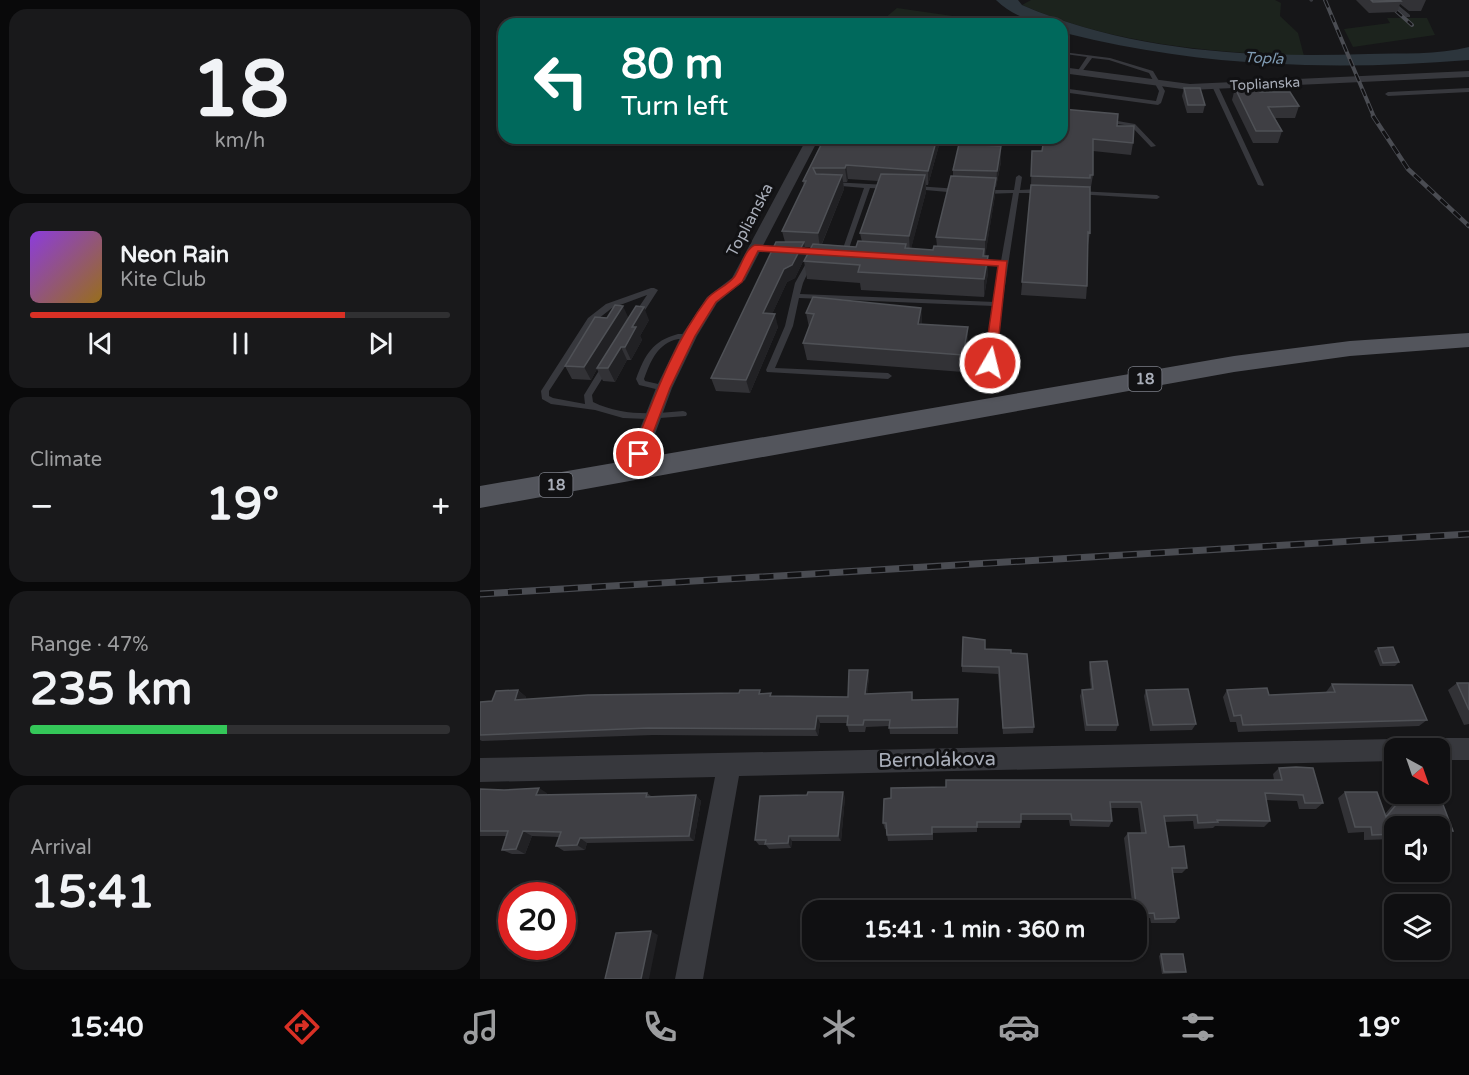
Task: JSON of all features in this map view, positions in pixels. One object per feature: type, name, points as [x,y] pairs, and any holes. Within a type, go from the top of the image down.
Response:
[{"type":"main road","name":"18","points":[[480,497],[1307,352],[1388,343],[1469,340]]},
{"type":"street","name":"Toplianska","points":[[1068,71],[1190,87],[1469,74]]},
{"type":"street","name":"Toplianska","points":[[632,472],[664,388],[689,336],[712,300],[738,280],[810,144]]},
{"type":"street","points":[[1450,749],[1469,749]]},
{"type":"street","name":"Bernolákova","points":[[480,770],[1384,750]]},
{"type":"street","points":[[689,979],[729,764]]},
{"type":"lane","points":[[1389,0],[1408,16]]},
{"type":"lane","points":[[1068,52],[1110,59],[1151,72],[1162,92],[1158,103],[1068,91]]},
{"type":"lane","points":[[1079,72],[1091,56]]},
{"type":"lane","points":[[1215,86],[1261,185]]},
{"type":"lane","points":[[1388,94],[1469,90]]},
{"type":"lane","points":[[1100,120],[1133,125],[1153,146]]},
{"type":"lane","points":[[990,363],[1019,177]]},
{"type":"lane","points":[[819,184],[892,187]]},
{"type":"lane","points":[[844,254],[868,186]]},
{"type":"lane","points":[[904,188],[964,191]]},
{"type":"lane","points":[[976,191],[1048,192]]},
{"type":"lane","points":[[1070,193],[1157,197]]},
{"type":"lane","points":[[755,248],[786,250]]},
{"type":"lane","points":[[806,251],[814,252],[799,283],[789,326],[770,370],[888,376]]},
{"type":"lane","points":[[834,253],[856,254]]},
{"type":"lane","points":[[969,261],[1004,263]]},
{"type":"lane","points":[[630,328],[654,290],[609,306],[591,320],[546,391],[545,397],[551,401],[653,417],[683,414]]},
{"type":"lane","points":[[796,296],[998,304]]},
{"type":"lane","points":[[664,388],[642,383],[640,380],[643,372],[659,343],[672,336],[689,336]]},
{"type":"lane","points":[[598,409],[589,404],[588,395],[612,357]]},
{"type":"shaded area","points":[[1031,0],[1275,0],[1281,3],[1280,16],[1298,33],[1304,56],[1232,52],[1160,44],[1090,29],[1068,22],[1068,18],[1056,18],[1022,5]]},
{"type":"shaded area","points":[[897,8],[966,18],[885,18]]},
{"type":"shaded area","points":[[1387,18],[1427,18],[1435,35],[1353,47],[1344,29],[1390,23]]},
{"type":"water","points":[[996,0],[1018,0],[1022,5],[1055,18],[1024,18]]},
{"type":"water","name":"Topľa","points":[[1068,22],[1106,33],[1192,49],[1280,55],[1324,55],[1432,52],[1469,47],[1469,60],[1368,65],[1268,64],[1168,54],[1068,33]]},
{"type":"building","points":[[1371,0],[1400,0],[1401,1],[1373,2]]},
{"type":"building","points":[[1184,88],[1200,88],[1205,105],[1188,105]]},
{"type":"building","points":[[1235,88],[1258,88],[1260,92],[1290,92],[1299,106],[1268,107],[1282,131],[1256,131]]},
{"type":"building","points":[[1068,110],[1118,114],[1117,126],[1134,126],[1133,143],[1093,139],[1093,175],[1090,175],[1090,178],[1031,176],[1032,151],[1042,151],[1043,144],[1068,144]]},
{"type":"building","points":[[822,144],[935,144],[928,171],[846,165],[845,168],[813,168],[816,174],[842,175],[818,233],[782,231],[806,181],[803,181]]},
{"type":"building","points":[[959,144],[1001,146],[997,171],[953,170]]},
{"type":"building","points":[[881,174],[925,175],[909,236],[860,233]]},
{"type":"building","points":[[951,176],[996,178],[985,240],[936,237]]},
{"type":"building","points":[[1031,185],[1090,187],[1087,286],[1022,282]]},
{"type":"building","points":[[858,241],[906,244],[905,248],[933,250],[934,246],[984,249],[983,256],[988,256],[984,279],[858,272],[860,265],[804,261],[813,244],[856,247]]},
{"type":"building","points":[[776,242],[804,242],[792,265],[784,269],[763,313],[775,314],[746,380],[711,378]]},
{"type":"building","points":[[813,297],[921,308],[918,324],[968,327],[963,355],[803,343],[814,314],[806,313]]},
{"type":"building","points":[[615,305],[623,306],[584,367],[565,366],[595,317],[607,318]]},
{"type":"building","points":[[636,306],[644,307],[632,327],[636,327],[625,347],[621,347],[608,368],[597,368]]},
{"type":"building","points":[[963,637],[985,640],[985,649],[1011,650],[1011,653],[1027,654],[1034,727],[1003,728],[999,667],[962,666]]},
{"type":"building","points":[[1393,647],[1399,662],[1383,663],[1378,648]]},
{"type":"building","points":[[1107,661],[1118,725],[1087,725],[1082,690],[1093,689],[1090,662]]},
{"type":"building","points":[[849,670],[868,670],[865,694],[912,692],[912,700],[958,699],[957,727],[889,728],[890,720],[864,720],[863,725],[847,725],[848,716],[817,716],[815,729],[648,728],[480,735],[480,702],[492,701],[496,691],[518,690],[515,700],[588,695],[739,693],[740,690],[760,690],[759,694],[771,693],[770,696],[848,697]]},
{"type":"building","points":[[1457,683],[1469,683],[1469,710]]},
{"type":"building","points":[[1332,684],[1412,685],[1427,720],[1243,725],[1241,715],[1234,716],[1227,690],[1267,688],[1269,695],[1335,692]]},
{"type":"building","points":[[1188,689],[1196,724],[1153,725],[1146,690]]},
{"type":"building","points":[[1279,768],[1313,768],[1323,803],[1305,803],[1303,795],[1265,793],[1270,821],[1217,820],[1218,822],[1198,823],[1197,815],[1164,816],[1169,847],[1184,846],[1187,868],[1172,868],[1179,918],[1155,919],[1154,913],[1147,913],[1147,900],[1135,900],[1128,833],[1146,833],[1141,802],[1110,802],[1112,821],[1072,820],[1071,814],[1021,814],[1021,822],[977,822],[977,827],[932,827],[932,834],[887,835],[886,823],[883,823],[884,799],[891,798],[891,788],[946,787],[946,780],[1282,780]]},
{"type":"building","points":[[539,788],[536,795],[647,793],[646,797],[696,795],[689,836],[580,838],[577,845],[556,846],[561,832],[523,831],[516,849],[502,850],[508,831],[480,831],[480,789]]},
{"type":"building","points":[[808,792],[843,792],[838,836],[789,836],[788,843],[765,844],[766,840],[755,840],[760,796],[807,795]]},
{"type":"building","points":[[1345,792],[1377,792],[1386,816],[1384,834],[1372,835],[1371,827],[1355,827]]},
{"type":"building","points":[[1397,804],[1443,804],[1447,816],[1387,816]]},
{"type":"building","points":[[651,931],[641,979],[605,979],[616,933]]},
{"type":"building","points":[[1161,954],[1183,954],[1186,972],[1164,972]]},
{"type":"railway","points":[[1325,0],[1374,117]]},
{"type":"railway","points":[[1384,0],[1412,25]]},
{"type":"railway","points":[[1373,116],[1408,169],[1469,226]]},
{"type":"railway","points":[[480,594],[1469,534]]},
{"type":"route","points":[[639,454],[664,388],[689,336],[712,300],[738,280],[755,248],[1004,263],[990,363]]}]
